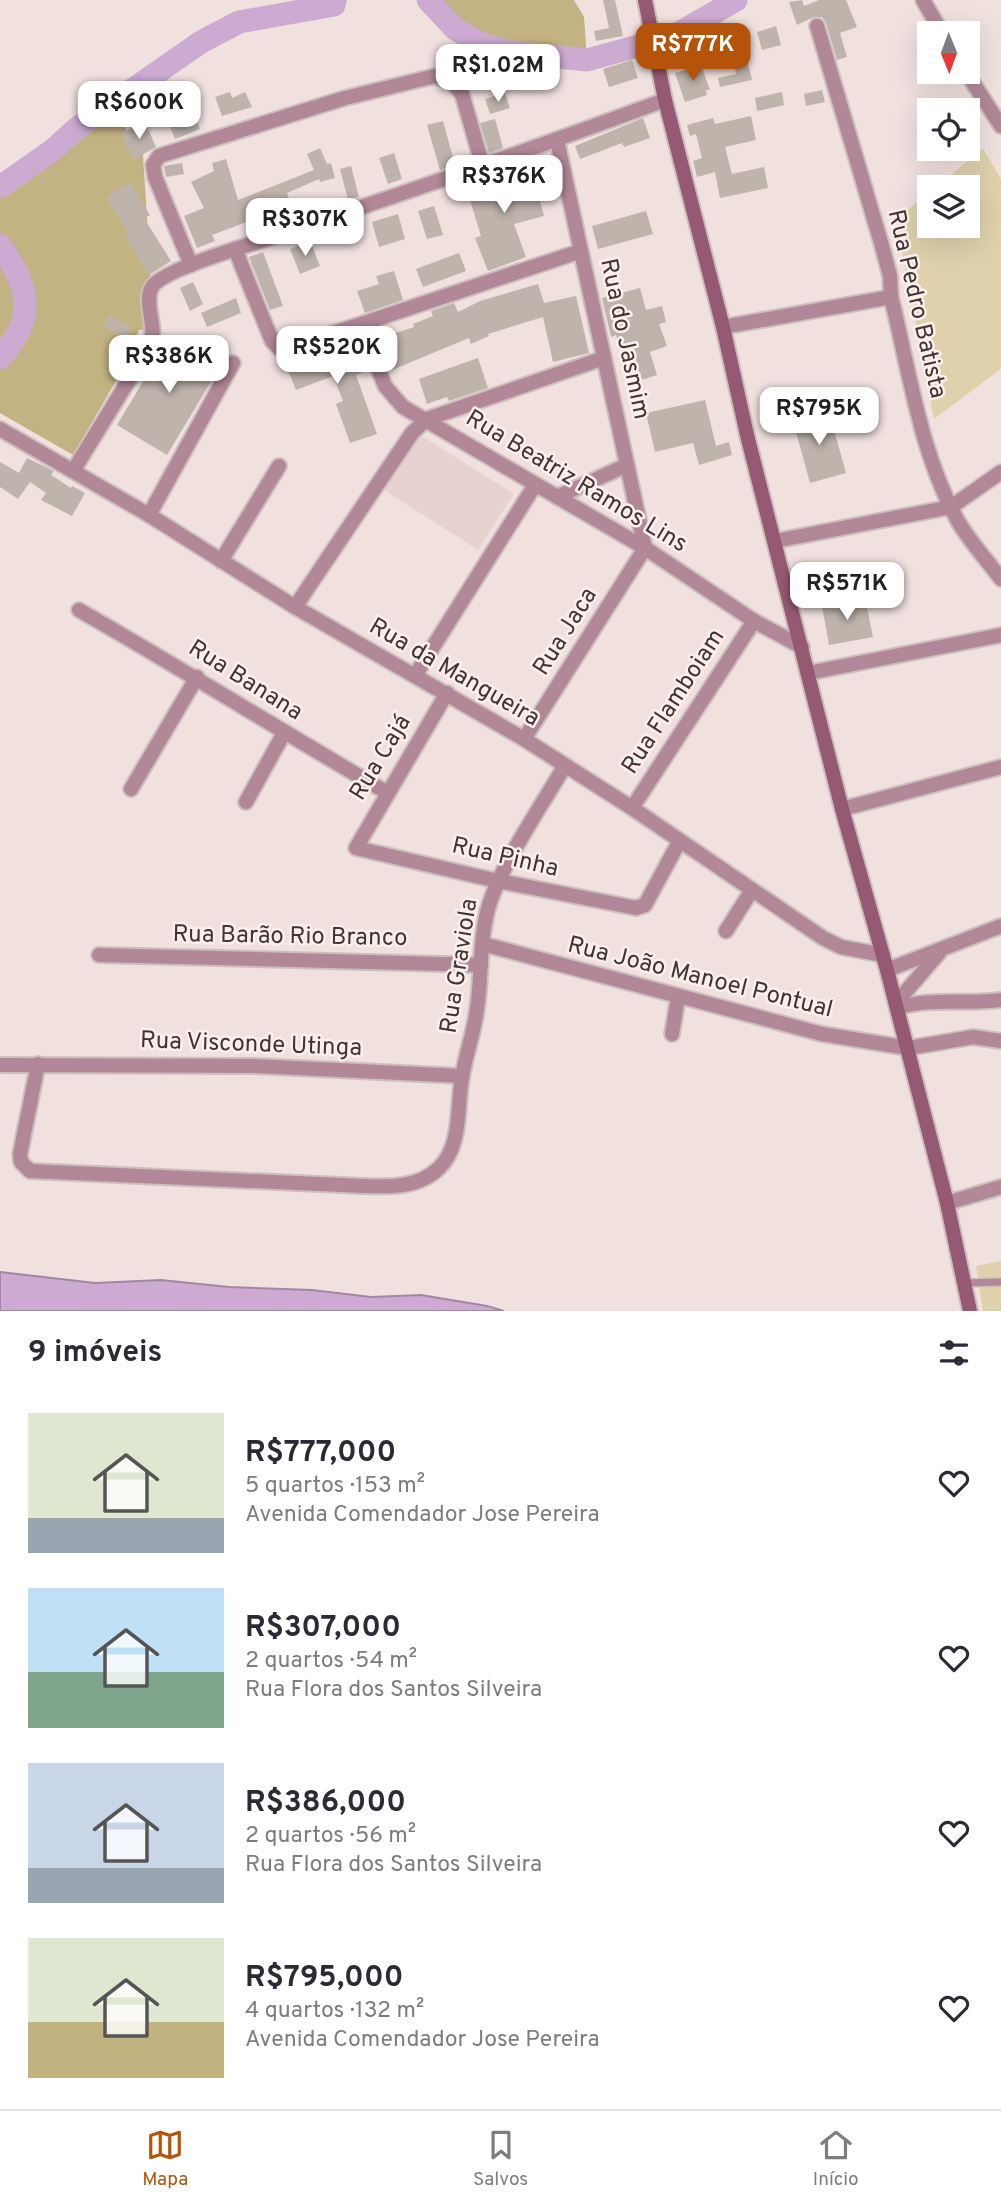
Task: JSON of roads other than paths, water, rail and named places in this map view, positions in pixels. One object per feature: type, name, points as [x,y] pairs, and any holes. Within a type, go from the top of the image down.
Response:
[{"type":"street","points":[[645,0],[666,100],[775,541],[842,809],[908,1048],[947,1203],[970,1311]]},
{"type":"street","points":[[923,0],[935,21]]},
{"type":"street","name":"Rua Pedro Batista","points":[[817,26],[890,276],[891,297],[922,430],[951,507],[966,534],[1001,579]]},
{"type":"street","points":[[191,265],[155,177],[153,165],[159,156],[345,98],[435,76],[452,82],[462,94],[483,167]]},
{"type":"street","points":[[974,84],[1001,126]]},
{"type":"street","points":[[73,471],[151,344],[154,328],[149,301],[150,289],[156,282],[191,265],[483,167],[666,100]]},
{"type":"street","name":"Rua do Jasmim","points":[[557,140],[645,548]]},
{"type":"street","points":[[236,249],[272,341],[280,349],[361,326],[581,251]]},
{"type":"street","points":[[723,327],[891,297]]},
{"type":"street","name":"Rua Beatriz Ramos Lins","points":[[361,326],[385,386],[403,407],[645,548],[754,621],[802,647]]},
{"type":"street","points":[[295,607],[412,433],[426,419],[604,358]]},
{"type":"street","points":[[149,515],[233,363]]},
{"type":"street","name":"Rua da Mangueira","points":[[0,429],[149,515],[295,607],[416,674],[524,739],[632,808],[822,938],[841,947],[883,955]]},
{"type":"street","points":[[557,497],[627,465]]},
{"type":"street","points":[[221,561],[279,466]]},
{"type":"street","points":[[775,541],[951,507],[1001,472]]},
{"type":"street","points":[[416,674],[535,485]]},
{"type":"street","name":"Rua Jaca","points":[[524,739],[645,548]]},
{"type":"street","name":"Rua Banana","points":[[79,610],[197,677],[284,733],[386,792]]},
{"type":"street","name":"Rua Flamboiam","points":[[632,808],[754,621]]},
{"type":"street","points":[[808,673],[1001,635]]},
{"type":"street","points":[[131,789],[197,677]]},
{"type":"street","name":"Rua Cajá","points":[[356,848],[386,792],[447,693]]},
{"type":"street","points":[[246,803],[284,733]]},
{"type":"street","name":"Rua Graviola","points":[[38,1064],[20,1154],[25,1168],[38,1174],[389,1187],[427,1178],[440,1168],[450,1153],[456,1132],[462,1076],[473,1037],[487,913],[498,881],[564,767]]},
{"type":"street","points":[[842,809],[1001,767]]},
{"type":"street","name":"Rua Pinha","points":[[356,848],[624,908],[645,905],[679,842]]},
{"type":"street","points":[[726,931],[752,890]]},
{"type":"street","points":[[887,970],[940,952],[1001,926]]},
{"type":"street","name":"Rua João Manoel Pontual","points":[[483,944],[678,998],[822,1034],[908,1048],[973,1037],[1001,1041]]},
{"type":"street","points":[[897,1005],[940,952]]},
{"type":"street","name":"Rua Barão Rio Branco","points":[[99,955],[481,965]]},
{"type":"street","points":[[672,1034],[678,998]]},
{"type":"street","points":[[897,1005],[921,1001],[973,1003],[1001,999]]},
{"type":"street","name":"Rua Visconde Utinga","points":[[0,1065],[255,1066],[462,1076]]},
{"type":"street","points":[[947,1203],[1001,1187]]},
{"type":"lane","points":[[964,1283],[1001,1282]]},
{"type":"waterway","points":[[0,187],[53,150],[76,129],[201,42],[239,22],[334,5],[335,0]]},
{"type":"waterway","points":[[428,0],[455,29],[486,46],[518,53],[587,60],[674,36],[736,0]]},
{"type":"waterway","points":[[0,245],[18,275],[25,302],[20,329],[0,358]]}]
